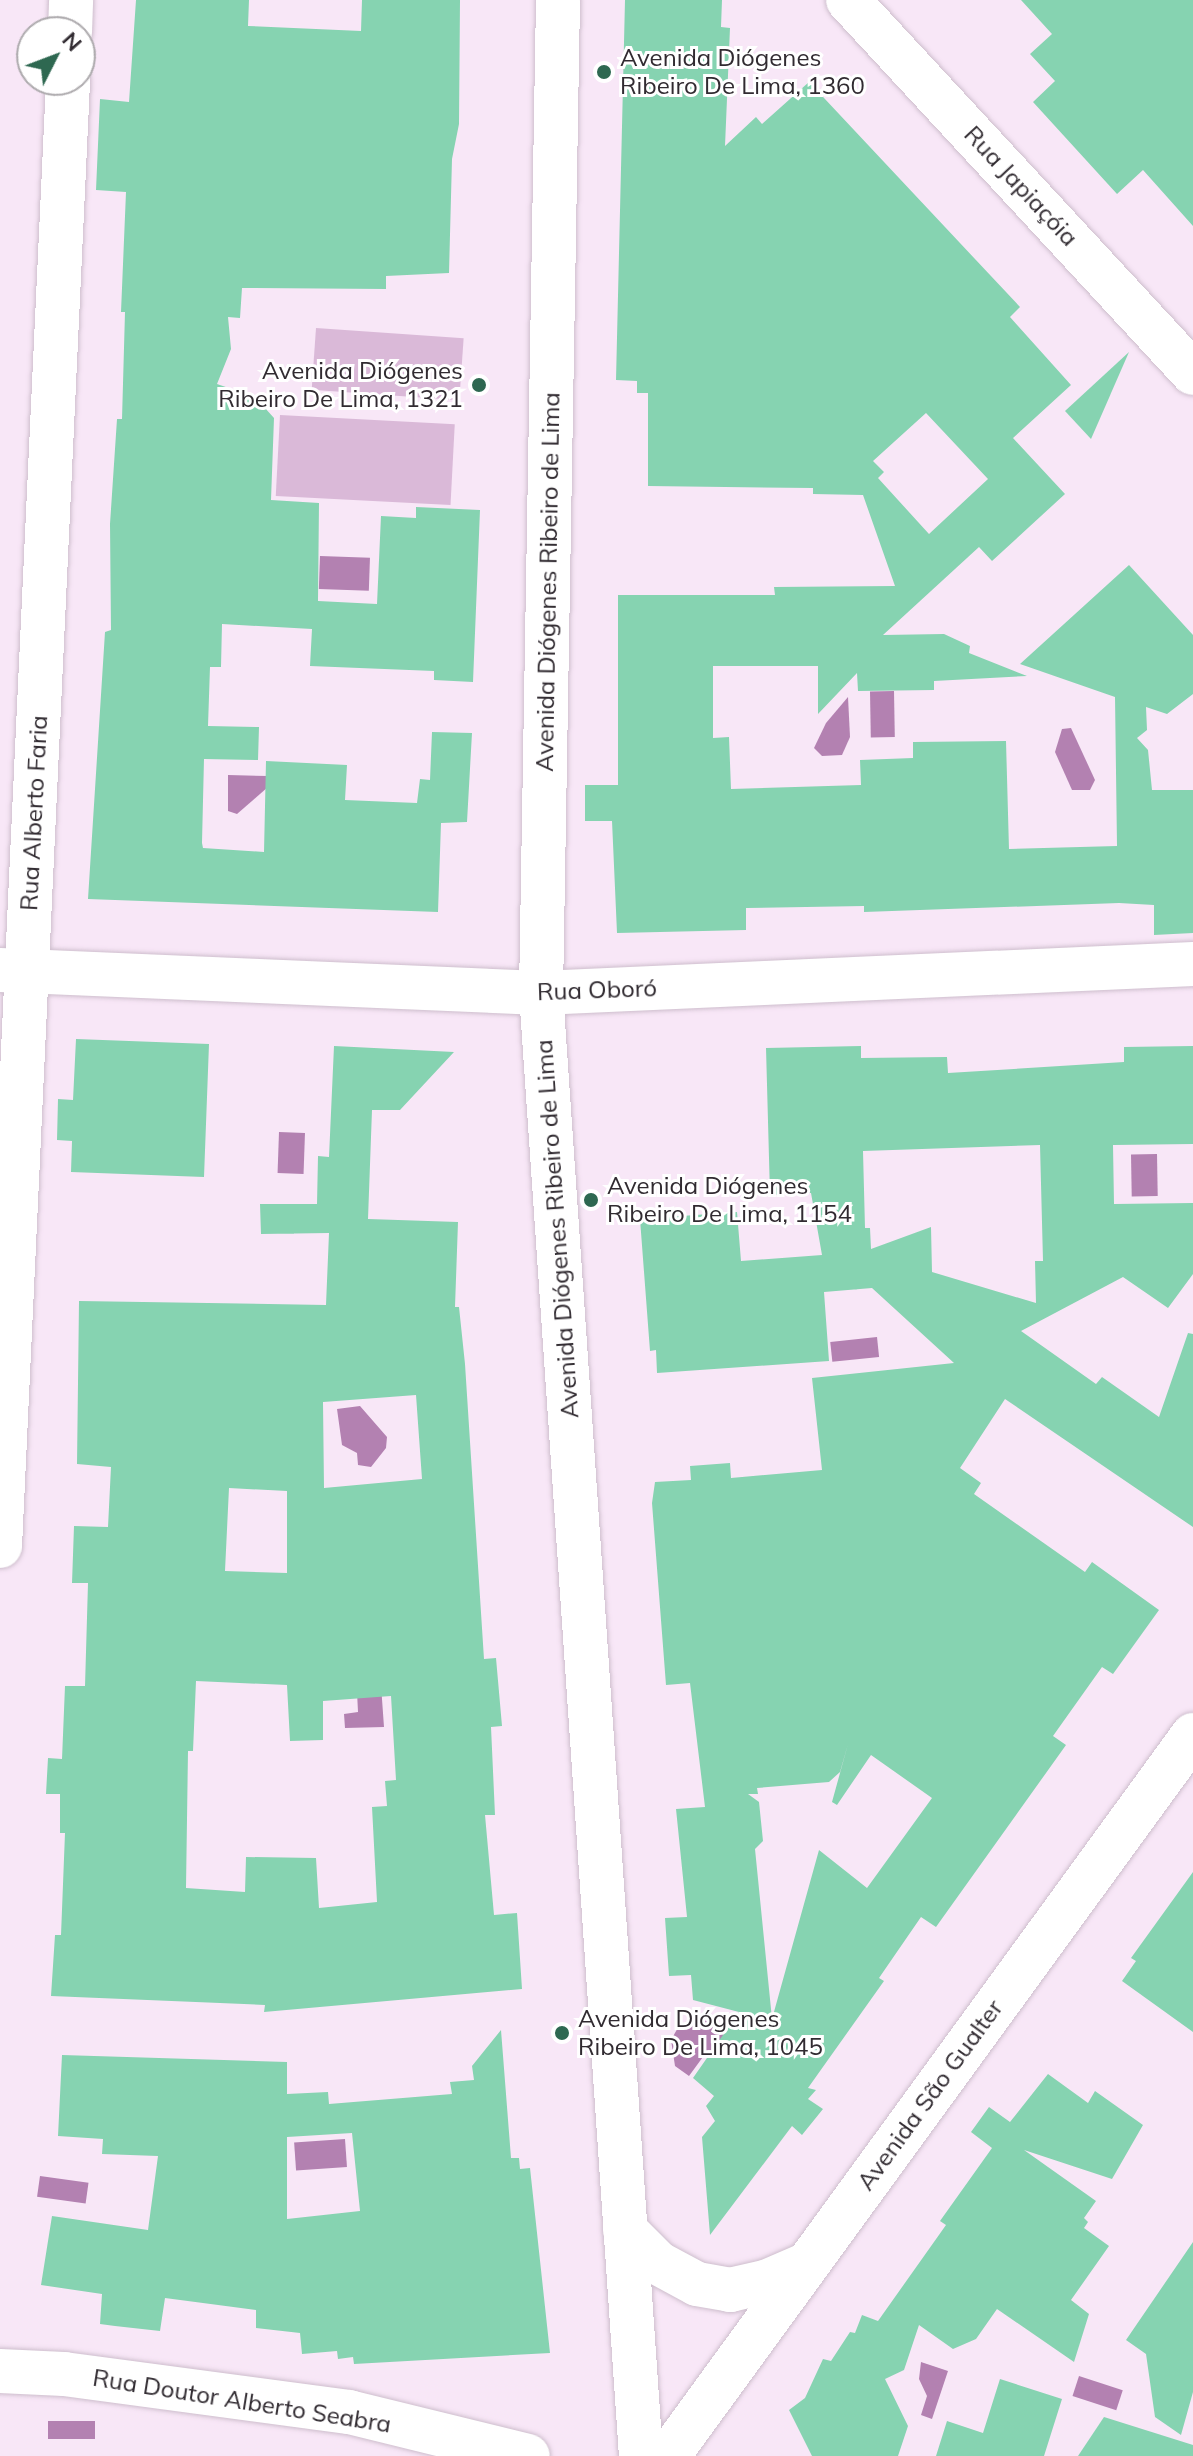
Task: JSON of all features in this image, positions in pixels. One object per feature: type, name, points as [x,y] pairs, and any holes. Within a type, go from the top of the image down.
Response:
[{"type":"street","name":"Avenida Diógenes Ribeiro de Lima","points":[[558,0],[541,993],[641,2456]]},
{"type":"street","name":"Rua Japiaçóia","points":[[848,0],[1193,373]]},
{"type":"street","name":"Rua Alberto Faria","points":[[0,1546],[14,971],[67,96]]},
{"type":"street","name":"Rua Oboró","points":[[14,971],[541,993],[1193,964]]},
{"type":"street","name":"Avenida São Gualter","points":[[668,2456],[1193,1735]]},
{"type":"street","points":[[625,2230],[658,2263],[697,2284],[730,2290],[766,2282],[805,2265]]},
{"type":"street","name":"Rua Doutor Alberto Seabra","points":[[0,2371],[64,2374],[349,2412],[528,2456]]},
{"type":"shaded area","points":[[316,328],[464,338],[459,400],[312,390]]},
{"type":"shaded area","points":[[280,415],[455,424],[451,505],[276,496]]},
{"type":"shaded area","points":[[320,556],[370,558],[369,591],[319,589]]},
{"type":"shaded area","points":[[870,691],[894,691],[895,737],[871,737]]},
{"type":"shaded area","points":[[848,697],[850,737],[842,755],[822,756],[814,748],[826,723]]},
{"type":"shaded area","points":[[1071,728],[1095,780],[1090,790],[1072,790],[1055,752],[1062,729]]},
{"type":"shaded area","points":[[228,775],[268,776],[268,787],[237,814],[228,811]]},
{"type":"shaded area","points":[[279,1132],[305,1133],[304,1174],[278,1173]]},
{"type":"shaded area","points":[[1131,1154],[1157,1154],[1158,1196],[1132,1196]]},
{"type":"shaded area","points":[[877,1337],[879,1357],[832,1362],[830,1342]]},
{"type":"shaded area","points":[[360,1406],[387,1437],[386,1448],[371,1467],[358,1465],[357,1453],[342,1445],[337,1409]]},
{"type":"shaded area","points":[[380,1671],[384,1727],[345,1728],[344,1714],[358,1712],[356,1672]]},
{"type":"shaded area","points":[[696,2018],[734,2029],[721,2052],[708,2050],[689,2076],[675,2066],[671,2040],[680,2024]]},
{"type":"shaded area","points":[[345,2139],[347,2167],[296,2170],[294,2143]]},
{"type":"shaded area","points":[[40,2176],[89,2183],[86,2204],[37,2197]]},
{"type":"shaded area","points":[[921,2362],[948,2371],[932,2419],[921,2415],[927,2396],[919,2379]]},
{"type":"shaded area","points":[[1079,2376],[1123,2390],[1116,2410],[1073,2396]]},
{"type":"shaded area","points":[[48,2421],[95,2421],[95,2439],[48,2439]]},
{"type":"building","points":[[136,0],[249,0],[248,26],[361,31],[362,0],[460,0],[459,124],[452,159],[449,273],[386,276],[386,289],[242,288],[240,318],[228,317],[231,349],[217,384],[255,397],[274,418],[271,500],[319,503],[318,601],[377,604],[381,516],[416,518],[416,507],[480,510],[473,682],[434,680],[434,671],[310,666],[312,629],[222,624],[221,667],[210,667],[208,726],[259,727],[258,760],[204,759],[203,848],[264,852],[266,761],[347,765],[345,800],[417,803],[420,779],[430,780],[432,732],[472,733],[467,822],[441,823],[438,912],[88,899],[105,632],[111,630],[110,524],[117,419],[122,419],[125,312],[121,312],[126,192],[96,190],[100,99],[129,102]]},
{"type":"building","points":[[625,0],[722,0],[721,27],[730,28],[725,146],[756,117],[762,124],[809,82],[1020,307],[1010,317],[1071,385],[1013,438],[1065,494],[992,561],[979,547],[883,635],[944,634],[970,646],[969,653],[1027,676],[934,681],[934,690],[858,691],[857,673],[818,714],[818,666],[713,666],[713,738],[729,737],[731,789],[861,785],[860,760],[913,758],[913,742],[1006,741],[1009,849],[1117,846],[1115,697],[1020,664],[1129,565],[1193,635],[1193,694],[1167,714],[1146,707],[1147,730],[1137,738],[1148,750],[1152,790],[1193,790],[1193,933],[1154,935],[1154,905],[1119,903],[864,912],[864,906],[746,908],[746,930],[617,933],[612,821],[585,821],[585,785],[618,785],[618,595],[775,595],[774,587],[895,586],[863,495],[813,494],[813,488],[648,486],[648,393],[637,393],[637,381],[616,380]],"holes":[[[926,413],[988,479],[929,534],[878,478],[884,472],[873,461]]]},
{"type":"building","points":[[1021,0],[1193,0],[1193,226],[1143,170],[1117,194],[1033,102],[1055,81],[1030,54],[1052,34]]},
{"type":"building","points":[[1129,352],[1091,439],[1065,411]]},
{"type":"building","points":[[76,1039],[209,1044],[204,1177],[71,1172],[72,1141],[57,1140],[58,1099],[73,1100]]},
{"type":"building","points":[[334,1046],[454,1052],[400,1110],[372,1110],[368,1219],[458,1222],[455,1307],[459,1307],[465,1364],[484,1659],[496,1658],[502,1726],[491,1727],[495,1815],[485,1815],[494,1915],[517,1913],[522,1989],[264,2012],[265,2005],[51,1996],[55,1935],[61,1935],[65,1833],[60,1833],[60,1794],[46,1794],[48,1758],[62,1759],[65,1686],[85,1686],[88,1583],[72,1583],[74,1526],[108,1527],[111,1467],[77,1464],[79,1301],[326,1305],[329,1233],[261,1234],[260,1204],[317,1204],[318,1156],[329,1157]],"holes":[[[416,1395],[422,1479],[324,1488],[323,1402]],[[229,1488],[287,1491],[287,1573],[225,1571]],[[196,1681],[287,1685],[290,1741],[323,1740],[323,1701],[391,1696],[396,1780],[385,1781],[387,1806],[372,1807],[377,1902],[319,1908],[316,1858],[246,1857],[245,1892],[186,1888],[188,1751],[193,1751]]]},
{"type":"building","points":[[861,1046],[861,1058],[947,1057],[948,1073],[1124,1062],[1124,1047],[1193,1046],[1193,1144],[1113,1145],[1114,1204],[1193,1203],[1193,1274],[1168,1308],[1123,1277],[1021,1331],[1096,1384],[1102,1377],[1159,1417],[1188,1333],[1193,1334],[1193,1527],[1005,1399],[960,1468],[981,1483],[974,1494],[1085,1572],[1092,1562],[1159,1610],[1113,1674],[1102,1667],[1053,1736],[1066,1745],[936,1927],[921,1917],[879,1978],[884,1981],[808,2088],[816,2090],[808,2099],[823,2109],[802,2135],[792,2126],[710,2235],[702,2137],[715,2121],[706,2106],[714,2096],[693,2078],[739,2012],[693,2000],[691,1975],[669,1976],[665,1918],[687,1917],[676,1809],[705,1807],[690,1683],[666,1685],[652,1503],[655,1482],[691,1480],[690,1466],[730,1463],[731,1478],[822,1470],[812,1378],[954,1363],[872,1288],[824,1292],[829,1361],[657,1373],[656,1350],[650,1351],[640,1219],[737,1212],[741,1261],[822,1255],[811,1193],[770,1195],[766,1048]],"holes":[[[1040,1145],[1043,1261],[1035,1261],[1036,1303],[932,1272],[931,1227],[871,1249],[870,1228],[865,1228],[863,1151]],[[848,1744],[832,1802],[837,1805],[871,1755],[932,1798],[867,1888],[819,1850],[772,2019],[755,1849],[763,1841],[759,1802],[748,1794],[758,1794],[757,1788],[829,1782],[840,1772]]]},
{"type":"building","points":[[1193,1872],[1193,2032],[1122,1981],[1136,1961],[1131,1958]]},
{"type":"building","points":[[501,2030],[511,2158],[519,2158],[520,2169],[530,2168],[550,2353],[354,2364],[353,2357],[338,2359],[337,2351],[302,2354],[300,2333],[256,2328],[256,2310],[165,2298],[160,2331],[115,2326],[100,2324],[102,2294],[41,2285],[52,2216],[148,2230],[158,2156],[102,2154],[103,2139],[58,2136],[62,2055],[287,2062],[287,2094],[328,2092],[329,2104],[452,2094],[450,2082],[474,2080],[472,2066]],"holes":[[[352,2133],[360,2211],[287,2219],[287,2137]]]},
{"type":"building","points":[[1048,2074],[1088,2103],[1095,2091],[1143,2125],[1112,2179],[1024,2150],[1096,2201],[1084,2218],[1088,2222],[1084,2228],[1109,2246],[1071,2300],[1089,2314],[1074,2362],[997,2309],[976,2339],[953,2349],[919,2325],[904,2370],[885,2379],[908,2426],[898,2456],[812,2456],[789,2410],[805,2398],[823,2359],[831,2361],[850,2332],[855,2333],[862,2315],[878,2321],[946,2225],[940,2221],[992,2148],[971,2132],[989,2107],[1010,2122]]},
{"type":"building","points":[[1193,2242],[1193,2392],[1181,2435],[1155,2417],[1146,2354],[1126,2340]]},
{"type":"building","points":[[1000,2379],[1062,2399],[1044,2456],[936,2456],[947,2421],[983,2433]]},
{"type":"building","points":[[1104,2417],[1193,2445],[1193,2456],[1078,2456]]},
{"type":"place","name":"Avenida Diógenes Ribeiro De Lima, 1360","points":[[604,72]]},
{"type":"place","name":"Avenida Diógenes Ribeiro De Lima, 1321","points":[[479,385]]},
{"type":"place","name":"Avenida Diógenes Ribeiro De Lima, 1154","points":[[591,1200]]},
{"type":"place","name":"Avenida Diógenes Ribeiro De Lima, 1045","points":[[562,2033]]}]
